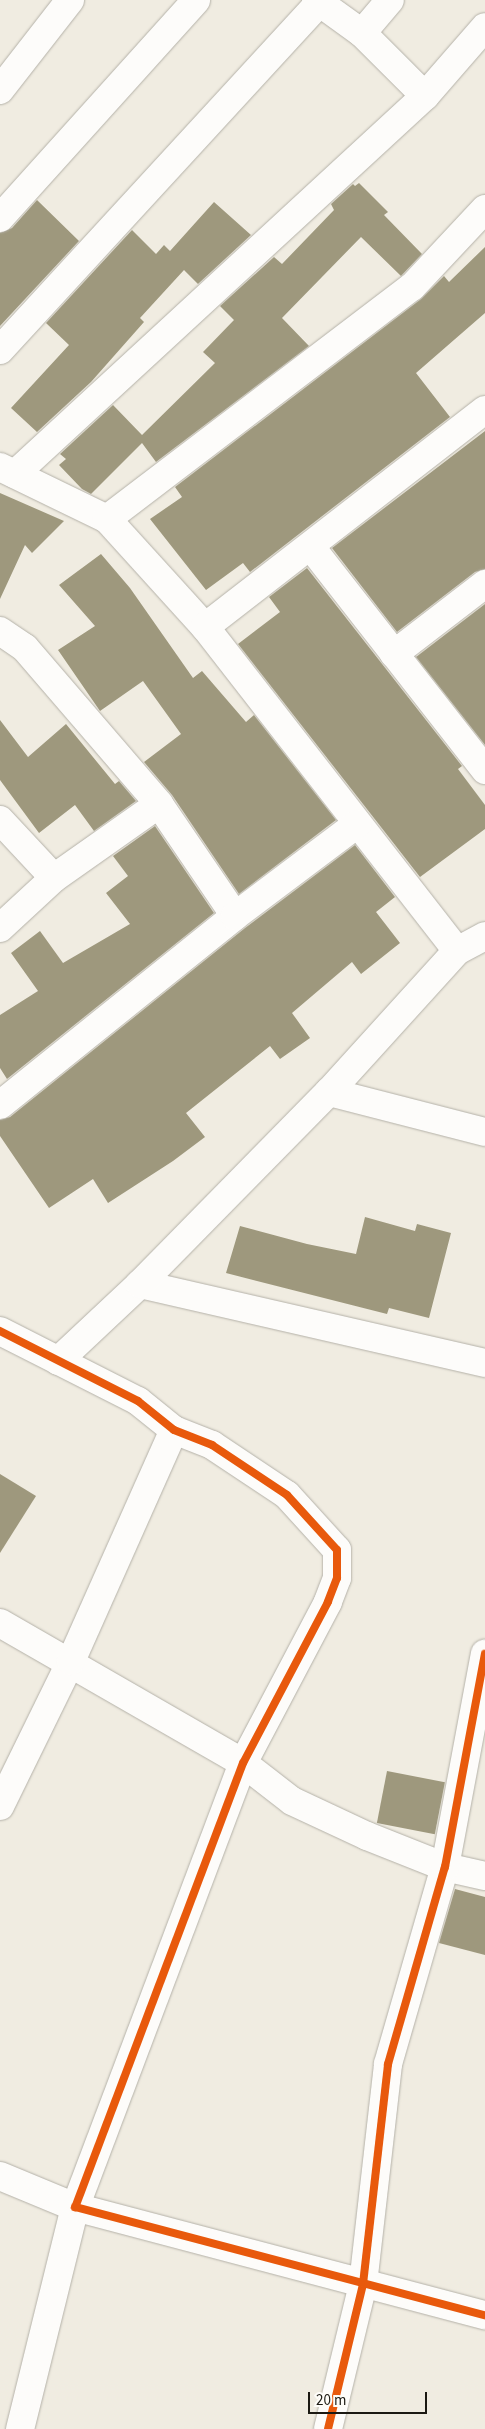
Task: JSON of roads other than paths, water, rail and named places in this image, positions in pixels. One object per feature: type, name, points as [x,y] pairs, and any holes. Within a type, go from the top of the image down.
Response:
[{"type":"street","points":[[0,90],[70,0]]},
{"type":"street","points":[[0,218],[196,0]]},
{"type":"street","points":[[362,33],[390,0]]},
{"type":"street","points":[[0,350],[318,1],[362,33],[425,96]]},
{"type":"street","points":[[457,951],[205,627],[107,519],[8,470],[425,96],[485,27]]},
{"type":"street","points":[[107,519],[412,286],[485,209]]},
{"type":"street","points":[[205,627],[311,547],[485,410]]},
{"type":"street","points":[[311,547],[485,770]]},
{"type":"street","points":[[394,654],[485,584]]},
{"type":"street","points":[[0,631],[26,648],[158,804],[236,916]]},
{"type":"street","points":[[0,928],[54,878],[158,804]]},
{"type":"street","points":[[0,820],[54,878]]},
{"type":"street","points":[[0,1105],[236,916],[357,824]]},
{"type":"street","points":[[58,1361],[140,1284],[329,1092],[457,951],[485,936]]},
{"type":"street","points":[[329,1092],[485,1132]]},
{"type":"street","points":[[140,1284],[485,1363]]},
{"type":"street","points":[[0,1331],[138,1401],[174,1430],[212,1445],[287,1495],[337,1550],[337,1578],[328,1602],[243,1763],[75,2207],[20,2429]]},
{"type":"street","points":[[0,1806],[71,1661],[174,1430]]},
{"type":"street","points":[[0,1623],[71,1661],[243,1763],[292,1801],[366,1836],[445,1867],[485,1876]]},
{"type":"street","points":[[328,2429],[363,2284],[388,2064],[445,1867],[485,1654]]},
{"type":"street","points":[[0,2176],[75,2207],[485,2315]]}]
